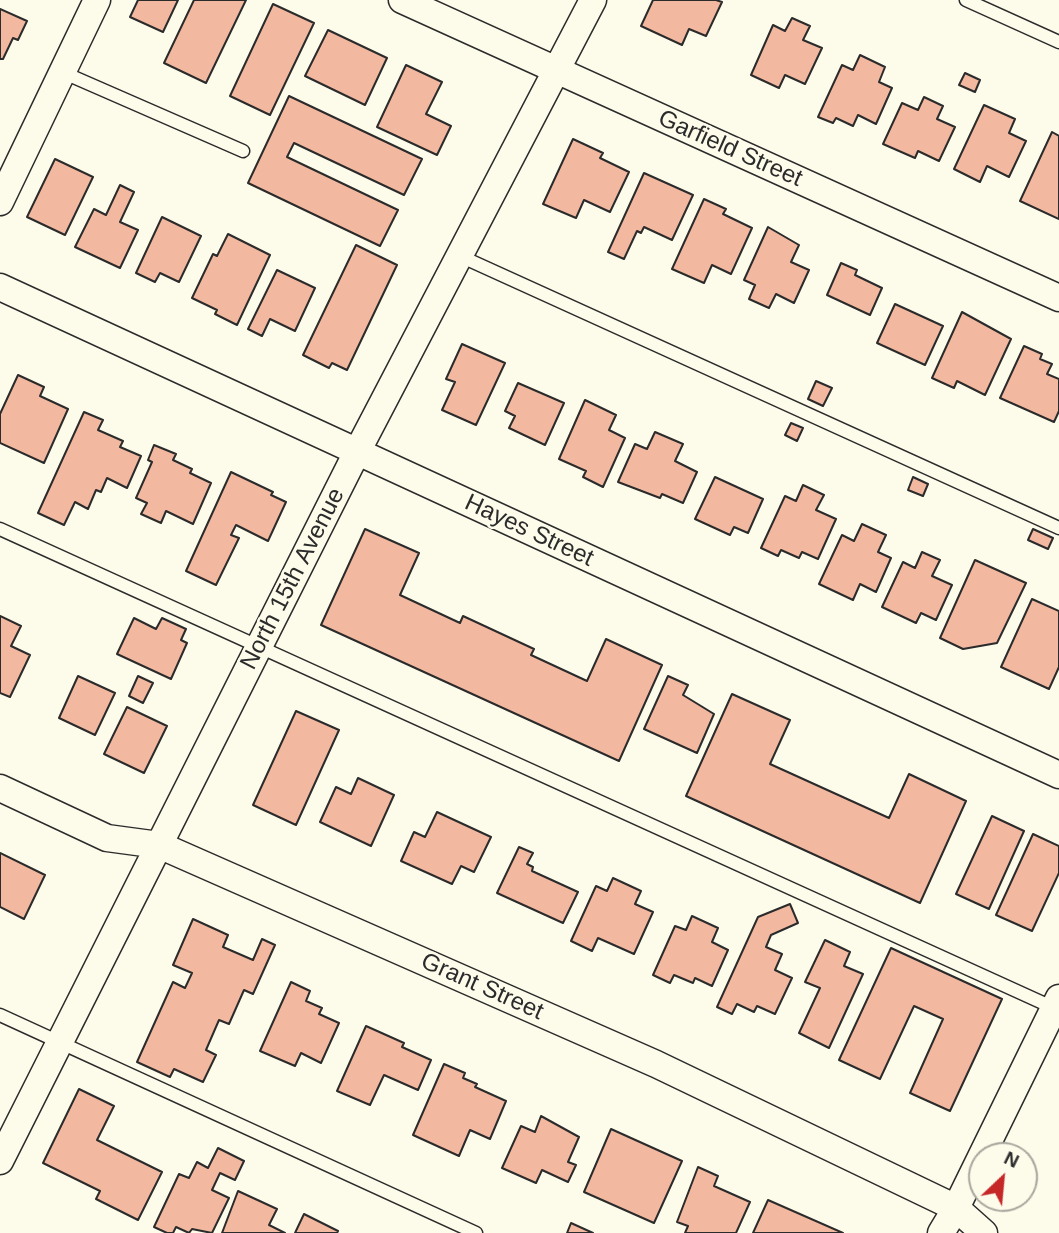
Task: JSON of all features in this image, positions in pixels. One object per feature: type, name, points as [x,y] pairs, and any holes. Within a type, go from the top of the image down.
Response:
[{"type":"street","points":[[0,202],[97,0]]},
{"type":"street","name":"Garfield Street","points":[[402,0],[1059,298]]},
{"type":"street","name":"North 15th Avenue","points":[[0,1161],[357,452],[593,0]]},
{"type":"street","name":"Hayes Street","points":[[0,287],[1059,775]]},
{"type":"street","name":"Grant Street","points":[[0,788],[107,838],[159,845],[656,1064],[956,1208],[984,1233]]},
{"type":"street","points":[[941,1233],[956,1208],[1057,1003]]},
{"type":"lane","points":[[967,0],[1059,42]]},
{"type":"lane","points":[[62,72],[243,151]]},
{"type":"lane","points":[[460,256],[1059,528]]},
{"type":"lane","points":[[0,528],[1057,1003]]},
{"type":"lane","points":[[0,1015],[476,1233]]},
{"type":"building","points":[[138,0],[178,0],[163,32],[130,17]]},
{"type":"building","points":[[194,0],[246,0],[206,83],[164,63]]},
{"type":"building","points":[[653,0],[722,2],[706,36],[689,29],[682,45],[641,26]]},
{"type":"building","points":[[273,4],[314,23],[270,115],[230,96]]},
{"type":"building","points":[[0,9],[27,21],[18,40],[13,38],[3,59],[0,59]]},
{"type":"building","points":[[792,18],[810,26],[803,40],[822,48],[805,84],[785,75],[779,88],[751,75],[773,25],[785,31]]},
{"type":"building","points":[[328,30],[387,58],[365,105],[305,76]]},
{"type":"building","points":[[860,55],[885,67],[879,82],[892,88],[876,124],[858,115],[853,126],[836,118],[833,123],[818,117],[842,65],[853,70]]},
{"type":"building","points":[[406,65],[442,82],[426,114],[451,126],[437,155],[377,127]]},
{"type":"building","points":[[965,73],[980,80],[975,92],[959,85]]},
{"type":"building","points":[[289,96],[422,159],[404,195],[294,143],[287,157],[398,210],[380,246],[248,183]]},
{"type":"building","points":[[924,97],[943,106],[937,119],[955,127],[939,161],[918,151],[915,158],[883,144],[902,103],[918,110]]},
{"type":"building","points":[[984,105],[1015,119],[1009,133],[1026,141],[1009,177],[987,166],[980,182],[954,169]]},
{"type":"building","points":[[1052,132],[1059,136],[1059,219],[1020,201]]},
{"type":"building","points":[[573,139],[603,153],[600,158],[629,172],[610,212],[584,200],[576,218],[543,204]]},
{"type":"building","points":[[55,159],[93,177],[65,235],[27,217]]},
{"type":"building","points":[[644,173],[693,195],[672,240],[644,227],[641,233],[637,231],[624,259],[608,252]]},
{"type":"building","points":[[120,185],[134,192],[120,222],[138,230],[120,268],[75,247],[94,209],[106,215]]},
{"type":"building","points":[[704,199],[726,209],[723,214],[752,228],[731,274],[712,265],[704,283],[672,269]]},
{"type":"building","points":[[162,217],[201,236],[179,282],[160,273],[155,282],[136,273]]},
{"type":"building","points":[[768,227],[799,245],[791,262],[809,270],[794,303],[776,294],[769,308],[749,299],[755,285],[744,280]]},
{"type":"building","points":[[228,234],[270,255],[237,325],[215,314],[217,310],[192,298],[213,254],[217,256]]},
{"type":"building","points":[[356,245],[397,265],[347,370],[332,363],[329,368],[303,355]]},
{"type":"building","points":[[841,263],[857,270],[855,275],[882,288],[870,315],[827,295]]},
{"type":"building","points":[[277,270],[315,288],[295,331],[270,319],[262,336],[248,329]]},
{"type":"building","points":[[895,304],[943,326],[925,365],[877,343]]},
{"type":"building","points":[[962,312],[1011,339],[985,395],[957,381],[954,388],[932,378]]},
{"type":"building","points":[[462,344],[505,363],[476,425],[442,410],[455,382],[446,379]]},
{"type":"building","points":[[1024,346],[1042,354],[1040,359],[1052,364],[1047,374],[1059,379],[1059,411],[1054,422],[1000,398]]},
{"type":"building","points":[[18,375],[44,387],[40,396],[68,409],[44,463],[0,443],[0,414]]},
{"type":"building","points":[[816,381],[832,388],[823,406],[808,399]]},
{"type":"building","points":[[518,383],[564,403],[545,445],[509,428],[515,416],[505,411]]},
{"type":"building","points":[[585,400],[616,415],[609,430],[625,438],[603,487],[583,477],[586,471],[559,459]]},
{"type":"building","points":[[84,412],[103,420],[98,430],[123,441],[120,447],[141,456],[127,488],[107,478],[101,492],[96,490],[88,509],[75,502],[64,525],[38,513]]},
{"type":"building","points":[[791,423],[803,428],[797,441],[785,435]]},
{"type":"building","points":[[655,432],[683,444],[675,461],[697,472],[683,503],[662,494],[660,498],[618,482],[635,444],[647,449]]},
{"type":"building","points":[[154,445],[176,454],[173,460],[192,469],[190,473],[211,483],[193,524],[166,511],[161,523],[141,514],[147,503],[136,498],[152,462],[148,460]]},
{"type":"building","points":[[231,472],[273,492],[271,495],[286,502],[268,541],[236,525],[231,535],[239,538],[216,585],[186,571]]},
{"type":"building","points":[[715,477],[763,499],[748,533],[734,527],[730,535],[695,519]]},
{"type":"building","points":[[913,477],[928,484],[923,496],[908,490]]},
{"type":"building","points":[[803,485],[824,495],[816,510],[836,519],[818,559],[802,552],[799,558],[781,550],[778,556],[761,548],[785,496],[796,501]]},
{"type":"building","points":[[862,524],[886,535],[878,552],[891,558],[876,592],[860,584],[853,600],[819,584],[842,535],[854,541]]},
{"type":"building","points":[[365,529],[419,553],[400,595],[460,623],[463,616],[534,649],[531,655],[587,681],[606,639],[662,665],[619,761],[321,625]]},
{"type":"building","points":[[1033,529],[1053,538],[1048,549],[1028,540]]},
{"type":"building","points":[[922,552],[940,560],[932,576],[952,585],[936,620],[921,613],[916,623],[882,607],[903,562],[915,568]]},
{"type":"building","points":[[975,560],[1026,583],[997,643],[963,649],[940,638]]},
{"type":"building","points":[[1032,599],[1059,611],[1059,667],[1049,689],[1001,667]]},
{"type":"building","points":[[0,616],[21,626],[11,646],[30,655],[10,697],[0,693]]},
{"type":"building","points":[[134,618],[156,629],[162,618],[186,629],[181,640],[187,643],[171,679],[117,654]]},
{"type":"building","points":[[78,676],[115,693],[95,735],[59,718]]},
{"type":"building","points":[[138,676],[153,683],[143,703],[129,696]]},
{"type":"building","points":[[668,676],[688,685],[683,695],[714,714],[697,753],[644,729]]},
{"type":"building","points":[[732,694],[790,720],[770,764],[889,818],[909,774],[966,801],[920,903],[686,796]]},
{"type":"building","points":[[127,707],[167,726],[144,773],[104,754]]},
{"type":"building","points":[[296,711],[339,730],[296,825],[253,805]]},
{"type":"building","points":[[358,778],[394,795],[371,846],[320,822],[336,787],[351,794]]},
{"type":"building","points":[[437,812],[491,837],[474,872],[461,866],[452,884],[401,861],[414,832],[425,837]]},
{"type":"building","points":[[992,816],[1024,831],[989,909],[956,894]]},
{"type":"building","points":[[1033,834],[1059,846],[1059,873],[1032,931],[996,915]]},
{"type":"building","points":[[519,847],[533,853],[527,864],[533,867],[532,871],[578,892],[563,923],[497,893]]},
{"type":"building","points":[[0,853],[45,875],[24,919],[0,907]]},
{"type":"building","points":[[613,878],[641,891],[635,904],[653,912],[634,954],[598,938],[592,951],[571,941],[596,886],[607,891]]},
{"type":"building","points":[[790,904],[798,923],[771,935],[766,947],[782,954],[775,970],[792,978],[775,1014],[757,1006],[754,1012],[737,1004],[732,1014],[717,1007],[758,917]]},
{"type":"building","points":[[692,916],[718,928],[712,942],[728,950],[712,986],[695,978],[693,983],[674,975],[670,983],[653,975],[675,926],[686,930]]},
{"type":"building","points":[[193,919],[228,935],[223,947],[253,960],[262,939],[275,945],[253,994],[244,990],[229,1024],[219,1020],[206,1050],[216,1055],[203,1082],[174,1069],[170,1077],[137,1062],[173,982],[185,988],[192,973],[173,965]]},
{"type":"building","points":[[825,940],[850,952],[844,966],[863,974],[829,1048],[799,1033],[820,988],[805,982]]},
{"type":"building","points":[[891,948],[1002,999],[950,1111],[910,1093],[943,1019],[914,1006],[880,1079],[839,1060]]},
{"type":"building","points":[[291,982],[310,991],[306,1001],[322,1008],[319,1014],[339,1023],[321,1063],[301,1053],[295,1066],[260,1051]]},
{"type":"building","points":[[366,1026],[404,1043],[402,1047],[431,1060],[418,1090],[384,1075],[370,1105],[337,1091]]},
{"type":"building","points":[[444,1064],[465,1073],[463,1078],[477,1084],[475,1087],[506,1101],[490,1139],[470,1130],[459,1156],[413,1135]]},
{"type":"building","points":[[79,1089],[114,1106],[97,1140],[162,1172],[138,1220],[96,1199],[100,1191],[43,1163]]},
{"type":"building","points":[[541,1116],[579,1137],[568,1162],[576,1165],[568,1182],[542,1170],[536,1183],[502,1168],[521,1126],[535,1132]]},
{"type":"building","points":[[611,1129],[682,1161],[654,1223],[584,1192]]},
{"type":"building","points":[[218,1148],[244,1161],[235,1180],[220,1173],[212,1190],[229,1198],[212,1233],[192,1229],[189,1233],[176,1227],[173,1233],[167,1233],[154,1227],[179,1174],[189,1178],[197,1162],[208,1168]]},
{"type":"building","points":[[698,1167],[718,1176],[714,1186],[750,1202],[736,1233],[685,1233],[688,1226],[677,1222]]},
{"type":"building","points":[[238,1191],[277,1209],[269,1225],[285,1233],[222,1233]]},
{"type":"building","points":[[768,1200],[843,1233],[753,1233]]},
{"type":"building","points":[[304,1214],[338,1231],[337,1233],[295,1233]]},
{"type":"building","points":[[571,1223],[593,1233],[567,1233]]}]
